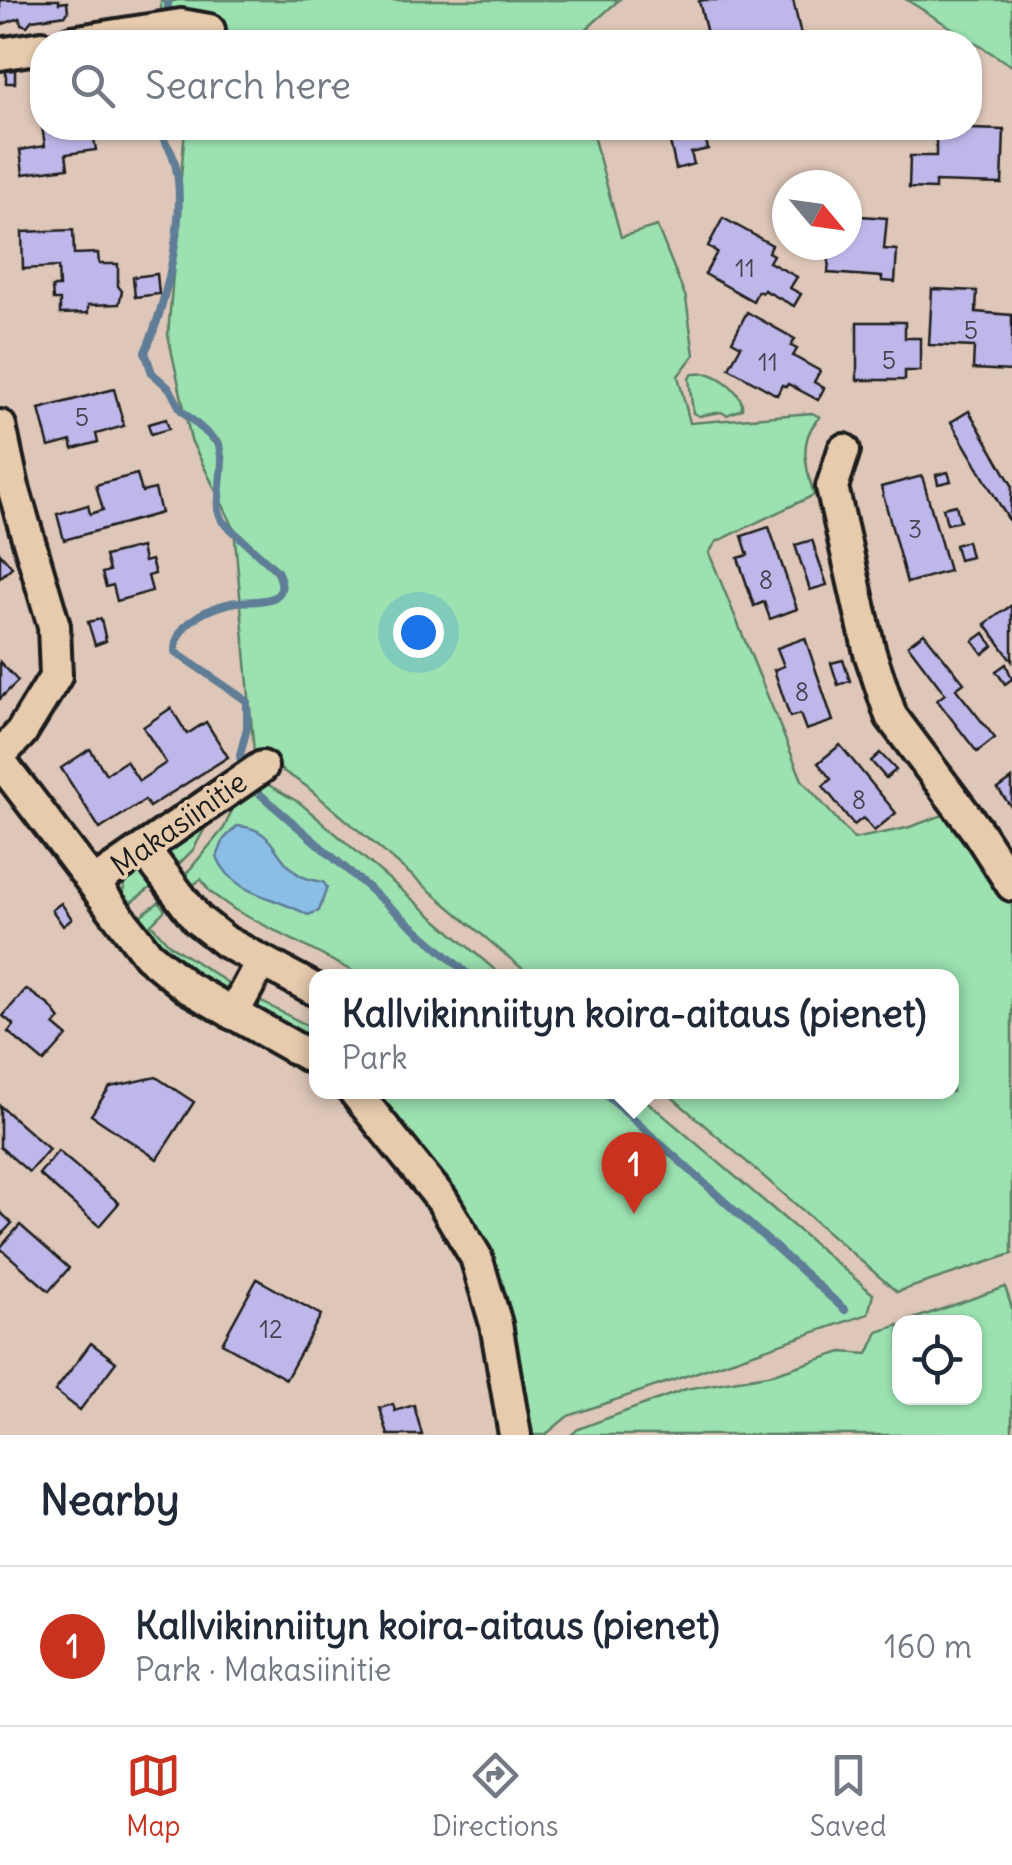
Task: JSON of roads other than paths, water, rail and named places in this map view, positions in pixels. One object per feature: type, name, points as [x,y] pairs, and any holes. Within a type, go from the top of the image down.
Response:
[{"type":"street","points":[[150,30],[182,25],[208,30]]},
{"type":"street","points":[[0,54],[30,49]]},
{"type":"street","points":[[0,426],[13,488],[54,626],[56,676],[21,733],[0,758]]},
{"type":"street","points":[[844,450],[832,487],[870,653],[891,716],[978,832],[1012,886]]},
{"type":"street","name":"Makasiinitie","points":[[0,758],[148,955],[187,987],[309,1056]]},
{"type":"street","name":"Makasiinitie","points":[[95,882],[262,767]]},
{"type":"street","points":[[144,848],[197,919],[226,942],[309,986]]},
{"type":"street","points":[[233,1014],[261,962]]},
{"type":"street","points":[[361,1099],[442,1200],[476,1257],[496,1324],[515,1435]]},
{"type":"water","points":[[237,826],[258,831],[296,873],[323,882],[327,887],[319,911],[308,915],[256,894],[234,880],[217,857],[224,839]]},
{"type":"waterway","points":[[168,3],[168,10]]},
{"type":"waterway","points":[[164,140],[177,174],[177,226],[168,282],[145,352],[152,373],[170,389],[181,410],[219,444],[222,462],[218,510],[222,521],[277,571],[281,583],[276,596],[231,603],[193,619],[176,642],[175,652],[247,701],[242,767]]},
{"type":"waterway","points":[[261,795],[462,969]]},
{"type":"waterway","points":[[611,1099],[845,1310]]},
{"type":"place","name":"Kallvikinniityn koira-aitaus (pienet)","points":[[634,1214]]}]
